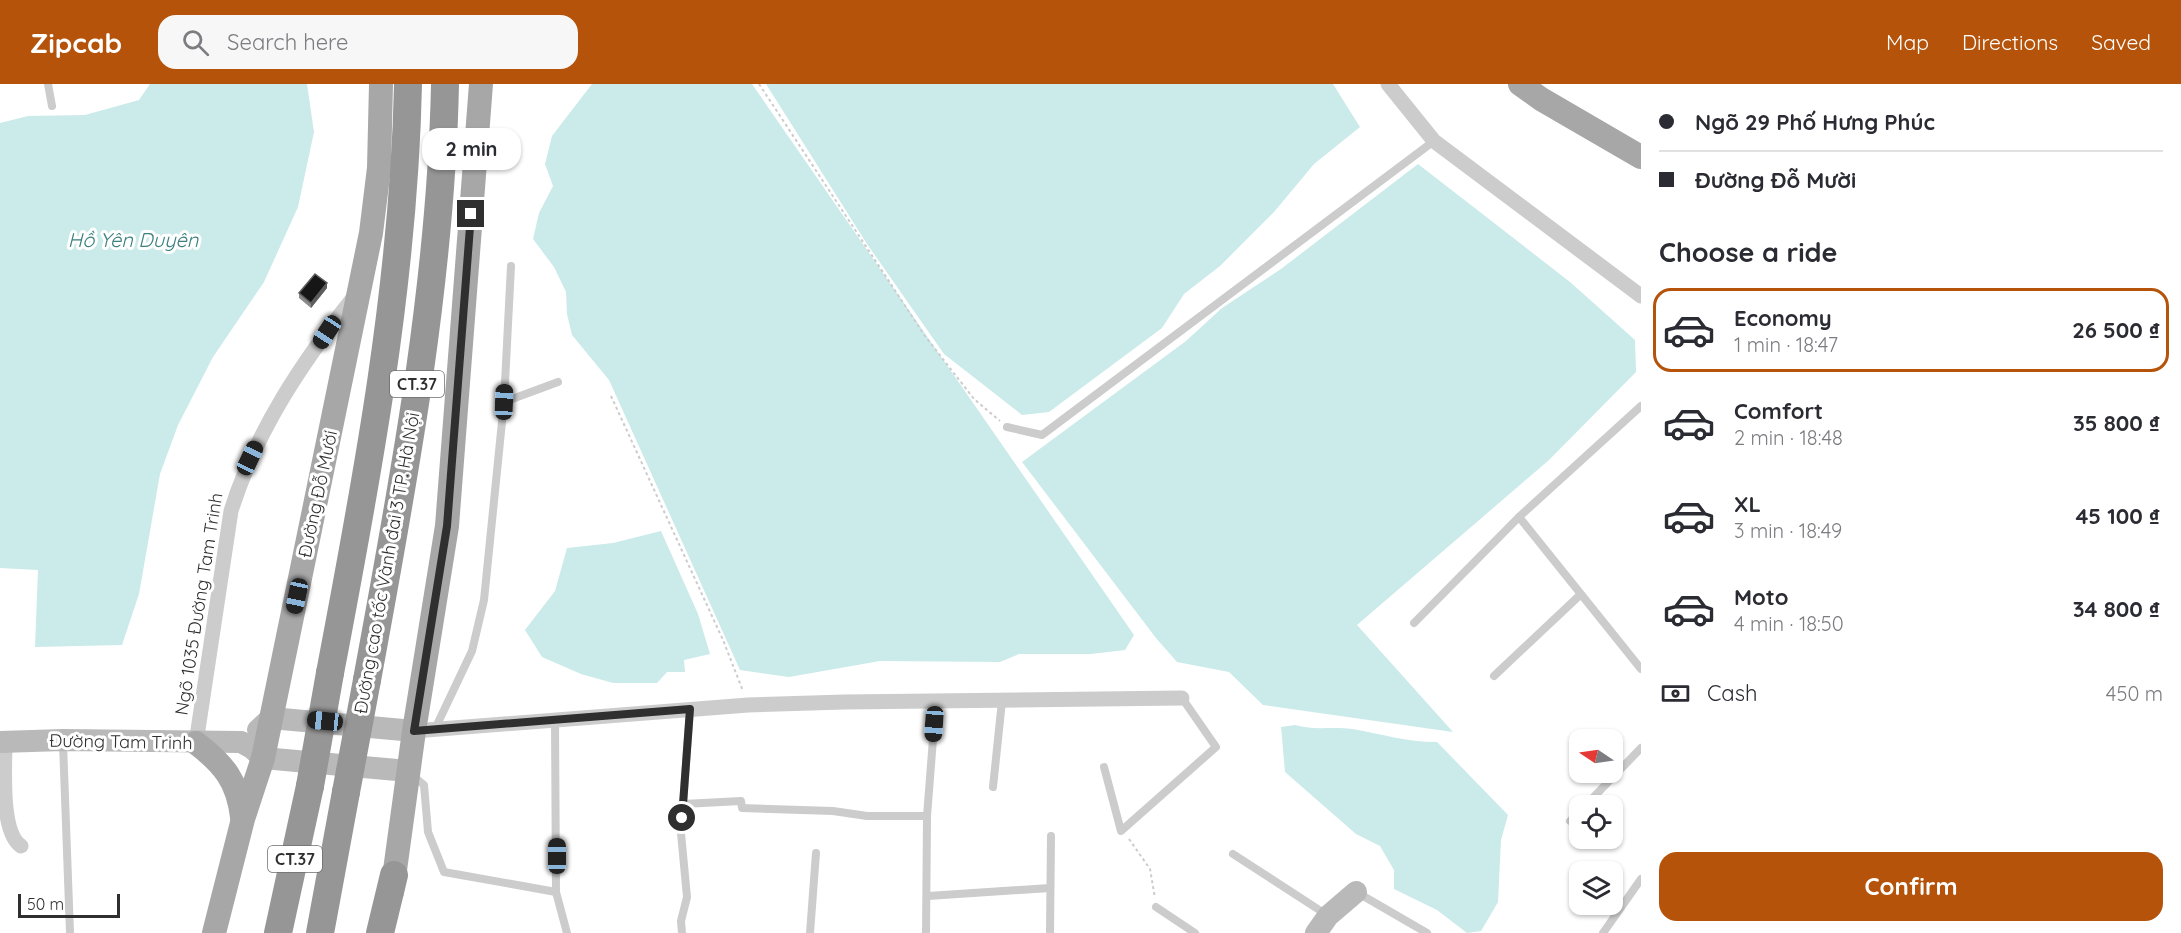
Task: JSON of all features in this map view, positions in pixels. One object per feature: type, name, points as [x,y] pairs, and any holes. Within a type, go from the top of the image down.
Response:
[{"type":"highway","name":"Đường cao tốc Vành đai 3 TP. Hà Nội","points":[[278,933],[310,786],[363,500],[390,320],[404,171],[408,84]]},
{"type":"highway","name":"Đường cao tốc Vành đai 3 TP. Hà Nội","points":[[320,933],[399,506],[426,325],[445,84]]},
{"type":"highway","points":[[380,933],[394,875]]},
{"type":"main road","name":"Đường Đỗ Mười","points":[[214,933],[243,819],[263,758],[359,291],[379,168],[381,84]]},
{"type":"main road","points":[[385,933],[408,771],[425,730],[447,526],[481,84]]},
{"type":"main road","points":[[1520,84],[1541,99],[1641,156]]},
{"type":"main road","points":[[408,771],[263,758],[241,742],[271,718],[425,730]]},
{"type":"main road","name":"Đường Tam Trinh","points":[[3,742],[63,740],[241,742]]},
{"type":"main road","points":[[196,743],[217,759],[239,794],[243,819]]},
{"type":"main road","points":[[1322,925],[1356,892]]},
{"type":"street","points":[[1388,84],[1434,141],[1641,296]]},
{"type":"street","name":"Ngõ 1035 Đường Tam Trinh","points":[[196,743],[231,511],[242,476],[269,420],[327,332],[359,291]]},
{"type":"street","points":[[425,730],[748,705],[1182,698]]},
{"type":"street","points":[[3,742],[10,834],[21,846]]},
{"type":"lane","points":[[48,84],[52,106]]},
{"type":"lane","points":[[1007,427],[1042,435],[1434,141]]},
{"type":"lane","points":[[425,730],[472,651],[484,600],[504,402],[511,266]]},
{"type":"lane","points":[[504,402],[558,382]]},
{"type":"lane","points":[[1414,623],[1519,517],[1641,406]]},
{"type":"lane","points":[[1519,517],[1641,669]]},
{"type":"lane","points":[[1494,676],[1580,595]]},
{"type":"lane","points":[[1104,767],[1120,831],[1216,747],[1182,698]]},
{"type":"lane","points":[[926,933],[927,816],[936,701]]},
{"type":"lane","points":[[993,787],[1002,701]]},
{"type":"lane","points":[[682,933],[681,921],[687,897],[681,833],[690,709]]},
{"type":"lane","points":[[555,720],[556,892],[567,933]]},
{"type":"lane","points":[[63,740],[70,933]]},
{"type":"lane","points":[[1596,795],[1641,748]]},
{"type":"lane","points":[[408,771],[424,785],[428,831],[444,872],[556,892]]},
{"type":"lane","points":[[683,804],[741,801],[742,808],[833,811],[867,816],[927,816]]},
{"type":"lane","points":[[1050,933],[1051,836]]},
{"type":"lane","points":[[810,933],[816,854]]},
{"type":"lane","points":[[1233,854],[1322,925]]},
{"type":"lane","points":[[1603,933],[1641,879]]},
{"type":"lane","points":[[928,896],[1050,888]]},
{"type":"lane","points":[[1356,892],[1427,933]]},
{"type":"lane","points":[[1156,907],[1195,933]]},
{"type":"path","points":[[759,84],[925,336],[974,399],[1007,427]]},
{"type":"path","points":[[611,396],[723,640],[748,705]]},
{"type":"path","points":[[1120,831],[1134,844],[1150,869],[1156,907]]},
{"type":"water","name":"Hồ Yên Duyên","points":[[150,84],[307,84],[314,132],[298,207],[264,282],[213,357],[178,425],[160,474],[139,594],[122,645],[35,647],[38,570],[0,568],[0,123],[28,116],[85,115],[139,100]]},
{"type":"water","points":[[592,84],[752,84],[1134,635],[1125,650],[1091,654],[1019,654],[1000,662],[880,661],[789,677],[740,670],[609,380],[572,335],[567,314],[566,292],[554,267],[533,239],[539,213],[553,186],[545,164],[552,136]]},
{"type":"water","points":[[766,84],[1333,84],[1360,127],[1314,164],[1274,212],[1220,266],[1184,294],[1162,328],[1049,412],[1022,415],[944,354],[867,244]]},
{"type":"water","points":[[1418,164],[1570,282],[1635,340],[1636,372],[1549,460],[1357,625],[1453,732],[1263,705],[1229,672],[1177,662],[1156,638],[1022,462],[1186,341],[1222,308],[1281,269]]},
{"type":"water","points":[[661,531],[698,614],[710,654],[684,660],[685,672],[667,672],[657,683],[613,683],[581,674],[542,657],[525,630],[555,591],[567,548],[613,543]]},
{"type":"water","points":[[1295,725],[1310,728],[1352,729],[1404,739],[1437,742],[1508,815],[1501,840],[1498,902],[1481,931],[1467,933],[1437,910],[1394,889],[1394,870],[1380,846],[1356,834],[1285,772],[1281,727]]},
{"type":"building","points":[[315,274],[327,283],[311,303],[299,293]]},
{"type":"route","points":[[471,214],[447,526],[414,731],[690,709],[682,818]]}]
